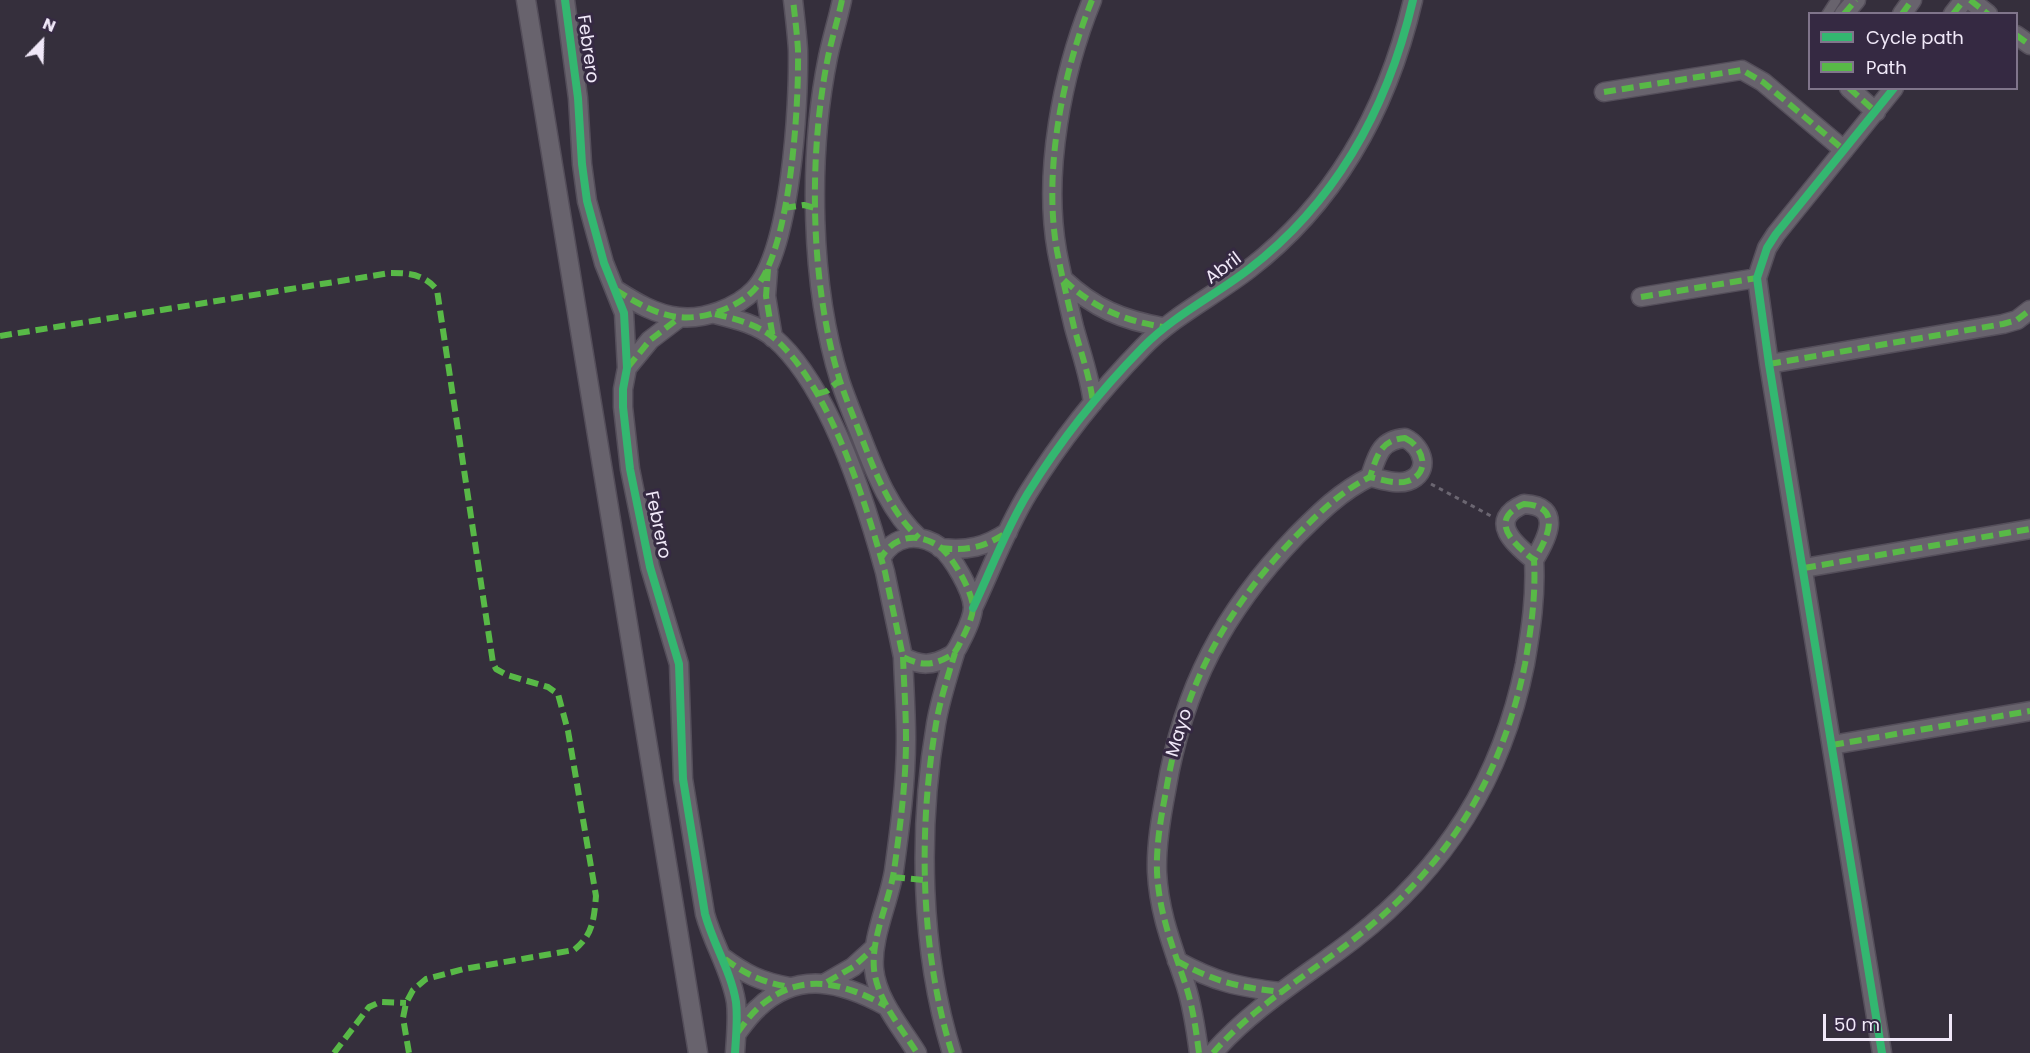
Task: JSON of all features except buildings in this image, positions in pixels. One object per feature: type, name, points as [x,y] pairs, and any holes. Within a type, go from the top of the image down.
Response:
[{"type":"street","points":[[526,0],[698,1053]]},
{"type":"street","name":"Febrero","points":[[565,0],[578,98],[587,201],[604,263],[624,313],[627,368],[623,406],[630,469],[650,567],[679,664],[683,779],[701,897],[710,931],[730,978],[736,1002],[735,1053]]},
{"type":"street","points":[[773,338],[766,296],[769,266],[781,227],[792,161],[798,49],[794,0]]},
{"type":"street","points":[[842,0],[828,56],[815,164],[815,208],[826,319],[840,380],[872,465],[894,508],[908,528],[919,538],[940,548],[959,550],[981,546],[1008,532]]},
{"type":"street","points":[[1092,0],[1073,53],[1058,120],[1053,196],[1054,229],[1093,403]]},
{"type":"street","name":"Abril","points":[[973,608],[1008,532],[1042,472],[1113,378],[1163,327],[1249,269],[1280,244],[1321,200],[1355,149],[1384,92],[1413,0]]},
{"type":"street","points":[[1846,12],[1857,0]]},
{"type":"street","points":[[1955,12],[1964,0]]},
{"type":"street","points":[[1970,0],[1985,12]]},
{"type":"street","points":[[1604,92],[1742,70],[1763,82],[1844,150]]},
{"type":"street","points":[[1851,90],[1876,112]]},
{"type":"street","points":[[1882,1053],[1769,364],[1757,278],[1761,262],[1776,234],[1892,90]]},
{"type":"street","points":[[784,208],[804,205],[815,208]]},
{"type":"street","points":[[616,290],[646,306],[680,318],[715,314],[739,303],[755,289],[769,266]]},
{"type":"street","points":[[1641,297],[1757,278]]},
{"type":"street","points":[[1064,280],[1084,299],[1109,312],[1144,324],[1163,327]]},
{"type":"street","points":[[1769,364],[2002,324],[2017,320],[2030,310]]},
{"type":"street","points":[[715,314],[741,321],[762,330],[773,338],[798,366],[817,393],[863,499],[881,558],[903,657],[906,740],[901,824],[893,877],[874,948],[877,985],[886,1006],[917,1053]]},
{"type":"street","points":[[627,368],[650,340],[680,318]]},
{"type":"street","points":[[817,393],[827,391],[840,380]]},
{"type":"street","points":[[1405,438],[1413,442],[1420,450],[1423,460],[1416,477],[1408,481],[1397,482],[1370,477],[1380,451],[1387,443],[1405,438]]},
{"type":"street","name":"Mayo","points":[[1199,1053],[1193,1012],[1164,921],[1157,870],[1170,764],[1179,731],[1192,692],[1221,630],[1258,578],[1313,518],[1353,485],[1370,477]]},
{"type":"street","points":[[1213,1053],[1254,1012],[1393,906],[1423,876],[1450,842],[1487,779],[1508,732],[1515,707],[1533,614],[1536,587],[1534,560],[1548,536],[1550,525],[1548,516],[1542,509],[1534,504],[1524,504],[1514,508],[1508,515],[1507,534],[1534,560]]},
{"type":"street","points":[[1803,568],[2030,529]]},
{"type":"street","points":[[881,558],[887,547],[900,540],[919,538]]},
{"type":"street","points":[[940,548],[955,565],[969,593],[973,608],[967,631],[955,653],[936,723],[924,880],[935,982],[951,1052]]},
{"type":"street","points":[[903,657],[916,663],[937,663],[955,653]]},
{"type":"street","points":[[1832,745],[2030,711]]},
{"type":"street","points":[[893,877],[924,880]]},
{"type":"street","points":[[721,956],[742,972],[766,982],[790,987],[827,982],[853,967],[874,948]]},
{"type":"street","points":[[1177,961],[1217,981],[1243,988],[1281,992]]},
{"type":"street","points":[[827,982],[867,995],[886,1006]]},
{"type":"street","points":[[736,1033],[757,1009],[790,987]]},
{"type":"path","points":[[1416,477],[1506,524]]},
{"type":"marked path","points":[[616,290],[662,314],[698,317],[729,307],[747,296],[754,290],[767,270],[777,243],[784,211],[794,140],[798,50],[793,0]]},
{"type":"marked path","points":[[842,0],[828,57],[817,136],[815,220],[823,304],[840,381],[872,463],[892,504],[919,538]]},
{"type":"marked path","points":[[1092,0],[1081,29],[1064,91],[1054,156],[1052,189],[1057,251],[1093,403]]},
{"type":"marked path","points":[[1846,12],[1856,0]]},
{"type":"marked path","points":[[1903,12],[1912,0]]},
{"type":"marked path","points":[[1955,12],[1964,0]]},
{"type":"marked path","points":[[1970,0],[1985,12]]},
{"type":"marked path","points":[[2018,36],[2030,45]]},
{"type":"marked path","points":[[1604,92],[1742,70],[1763,82],[1844,150]]},
{"type":"marked path","points":[[1851,90],[1876,112]]},
{"type":"marked path","points":[[784,208],[804,205],[815,208]]},
{"type":"marked path","points":[[768,269],[766,296],[773,338]]},
{"type":"marked path","points":[[0,336],[390,273],[416,276],[427,281],[437,290],[493,663],[496,669],[507,675],[548,687],[558,694],[568,731],[596,896],[589,932],[574,950],[464,969],[426,979],[413,990],[406,1003],[403,1018],[409,1053]]},
{"type":"marked path","points":[[1641,297],[1757,278]]},
{"type":"marked path","points":[[1064,280],[1086,298],[1109,311],[1134,321],[1163,327]]},
{"type":"marked path","points":[[1769,364],[2003,324],[2017,320],[2030,310]]},
{"type":"marked path","points":[[715,314],[753,326],[774,338],[794,359],[812,385],[843,447],[856,480],[885,572],[903,657],[926,664],[938,662],[952,654],[958,648],[968,626],[973,607],[966,584],[951,558],[932,542],[916,538],[900,540],[886,550],[881,558]]},
{"type":"marked path","points":[[628,367],[650,340],[679,318]]},
{"type":"marked path","points":[[817,394],[827,391],[840,380]]},
{"type":"marked path","points":[[1405,438],[1412,442],[1420,453],[1422,460],[1420,472],[1403,482],[1370,477],[1381,450],[1390,442],[1405,438]]},
{"type":"marked path","points":[[1199,1053],[1188,994],[1164,916],[1157,872],[1162,811],[1183,718],[1210,653],[1228,622],[1270,564],[1331,503],[1370,477]]},
{"type":"marked path","points":[[1524,504],[1536,506],[1548,517],[1547,534],[1534,560],[1512,540],[1505,525],[1507,517],[1513,510],[1524,504]]},
{"type":"marked path","points":[[1804,568],[2030,529]]},
{"type":"marked path","points":[[940,548],[974,547],[990,542],[1006,533]]},
{"type":"marked path","points":[[1213,1053],[1263,1006],[1354,939],[1387,911],[1416,882],[1465,818],[1502,745],[1515,706],[1531,625],[1534,560]]},
{"type":"marked path","points":[[952,1053],[933,973],[925,890],[925,847],[926,805],[936,724],[955,653]]},
{"type":"marked path","points":[[903,657],[906,739],[904,788],[894,871],[875,945],[874,969],[885,1002],[917,1053]]},
{"type":"marked path","points":[[1832,745],[2030,711]]},
{"type":"marked path","points":[[893,877],[924,880]]},
{"type":"marked path","points":[[827,982],[853,967],[874,948]]},
{"type":"marked path","points":[[725,959],[756,978],[790,987]]},
{"type":"marked path","points":[[1177,961],[1203,974],[1227,982],[1281,992]]},
{"type":"marked path","points":[[738,1032],[756,1010],[774,996],[790,988],[806,985],[837,986],[886,1006]]},
{"type":"marked path","points":[[334,1053],[369,1007],[380,1002],[406,1003]]},
{"type":"cycle path","points":[[565,0],[578,98],[587,201],[604,263],[624,313],[627,368],[623,389],[623,407],[630,469],[650,567],[679,664],[683,779],[705,914],[734,991],[737,1021],[735,1053]]},
{"type":"cycle path","points":[[973,608],[1028,493],[1053,454],[1096,399],[1155,336],[1180,316],[1236,279],[1280,242],[1333,182],[1355,149],[1389,78],[1413,0]]},
{"type":"cycle path","points":[[1882,1053],[1769,364],[1757,278],[1767,248],[1776,234],[1892,90]]}]
